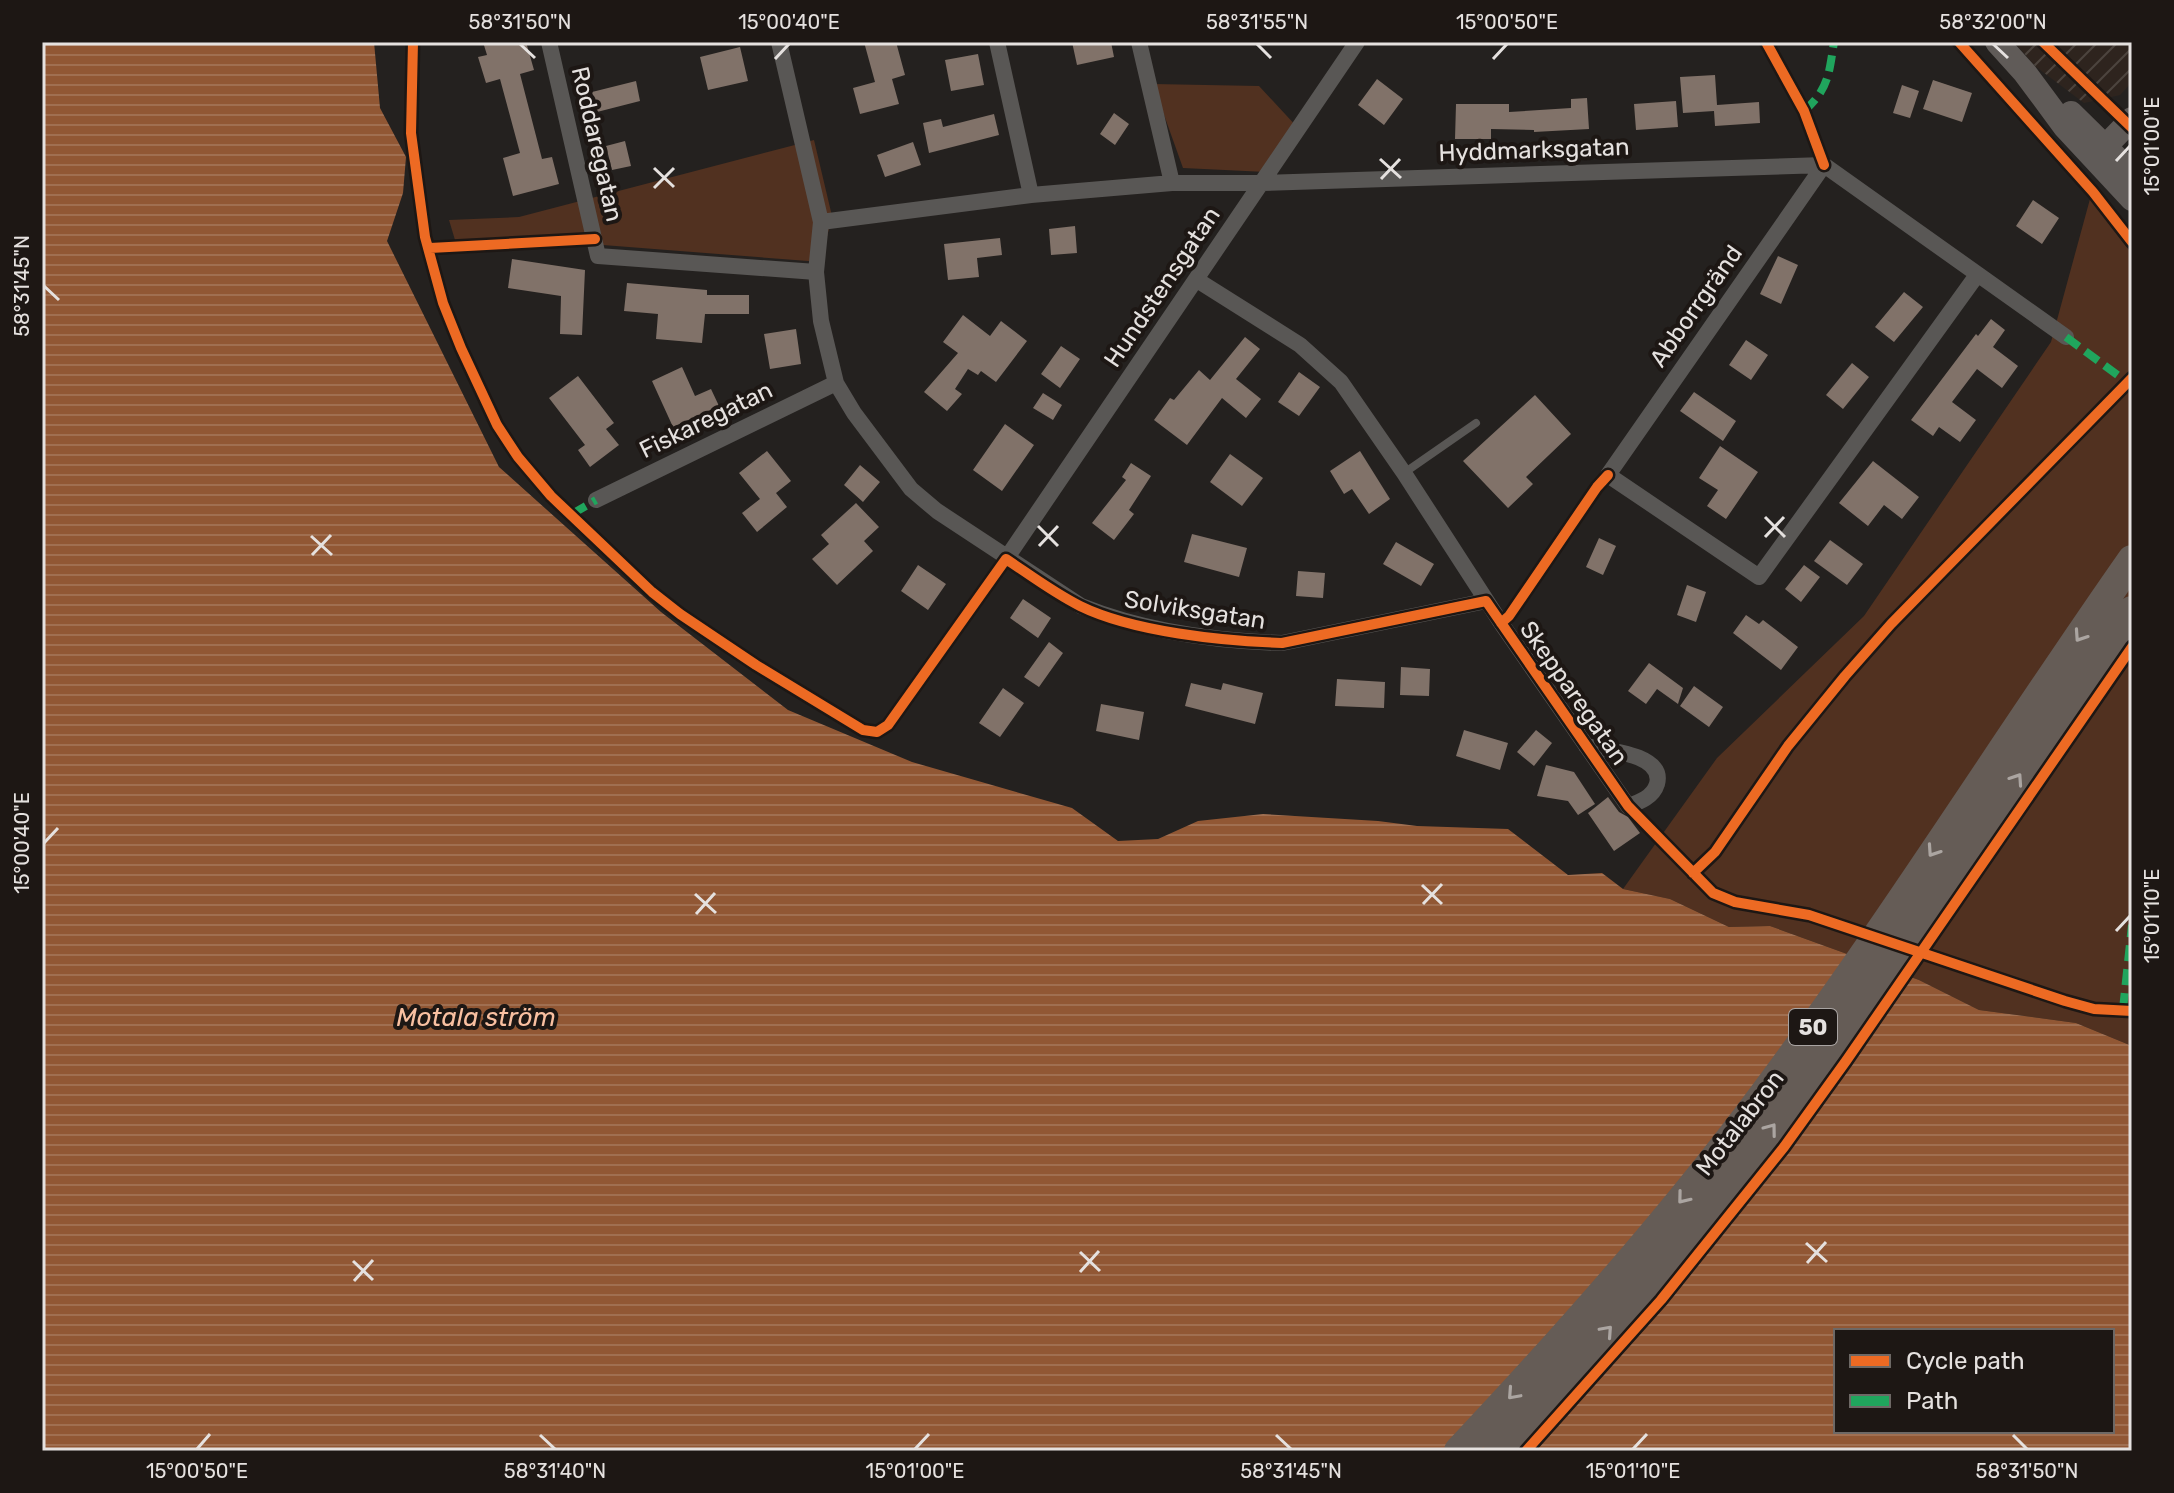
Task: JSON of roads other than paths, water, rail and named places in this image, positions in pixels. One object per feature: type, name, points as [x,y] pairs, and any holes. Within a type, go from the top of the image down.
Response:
[{"type":"highway","name":"Motalabron","points":[[1459,1451],[1624,1270],[1747,1118],[1808,1034],[2128,566]]},
{"type":"highway","name":"Motalabron","points":[[1498,1451],[1646,1288],[1831,1050],[2132,611]]},
{"type":"street","name":"Roddaregatan","points":[[549,42],[598,256],[816,272]]},
{"type":"street","name":"Solviksgatan","points":[[779,42],[821,222],[816,272],[821,321],[836,383],[854,413],[911,489],[937,511],[1081,606],[1107,617],[1154,628],[1282,643],[1486,601]]},
{"type":"street","points":[[997,42],[1031,195]]},
{"type":"street","points":[[1139,42],[1172,183]]},
{"type":"street","name":"Hundstensgatan","points":[[1006,559],[1357,42]]},
{"type":"street","points":[[1997,42],[2100,152],[2132,199]]},
{"type":"street","points":[[2100,152],[2132,119]]},
{"type":"street","points":[[2100,152],[2132,173]]},
{"type":"street","name":"Hyddmarksgatan","points":[[821,222],[1031,195],[1172,183],[1262,183],[1824,165]]},
{"type":"street","points":[[1824,165],[2066,337]]},
{"type":"street","name":"Abborrgränd","points":[[1824,165],[1608,475],[1759,577],[1977,275]]},
{"type":"street","name":"Skepparegatan","points":[[1197,280],[1300,345],[1341,382],[1486,601],[1586,746],[1628,806],[1646,799],[1656,788],[1658,775],[1653,765],[1644,759],[1586,746]]},
{"type":"street","name":"Fiskaregatan","points":[[596,500],[836,383]]},
{"type":"lane","points":[[1404,473],[1476,423]]},
{"type":"water","name":"Motala ström","points":[[42,42],[374,42],[380,108],[406,157],[403,193],[387,241],[499,467],[661,612],[788,710],[912,762],[1072,808],[1118,841],[1158,839],[1198,821],[1263,814],[1417,826],[1508,829],[1568,875],[1602,873],[1623,889],[1670,899],[1729,927],[1770,926],[1919,980],[1979,1010],[2076,1023],[2132,1046],[2132,1451],[42,1451]]}]
